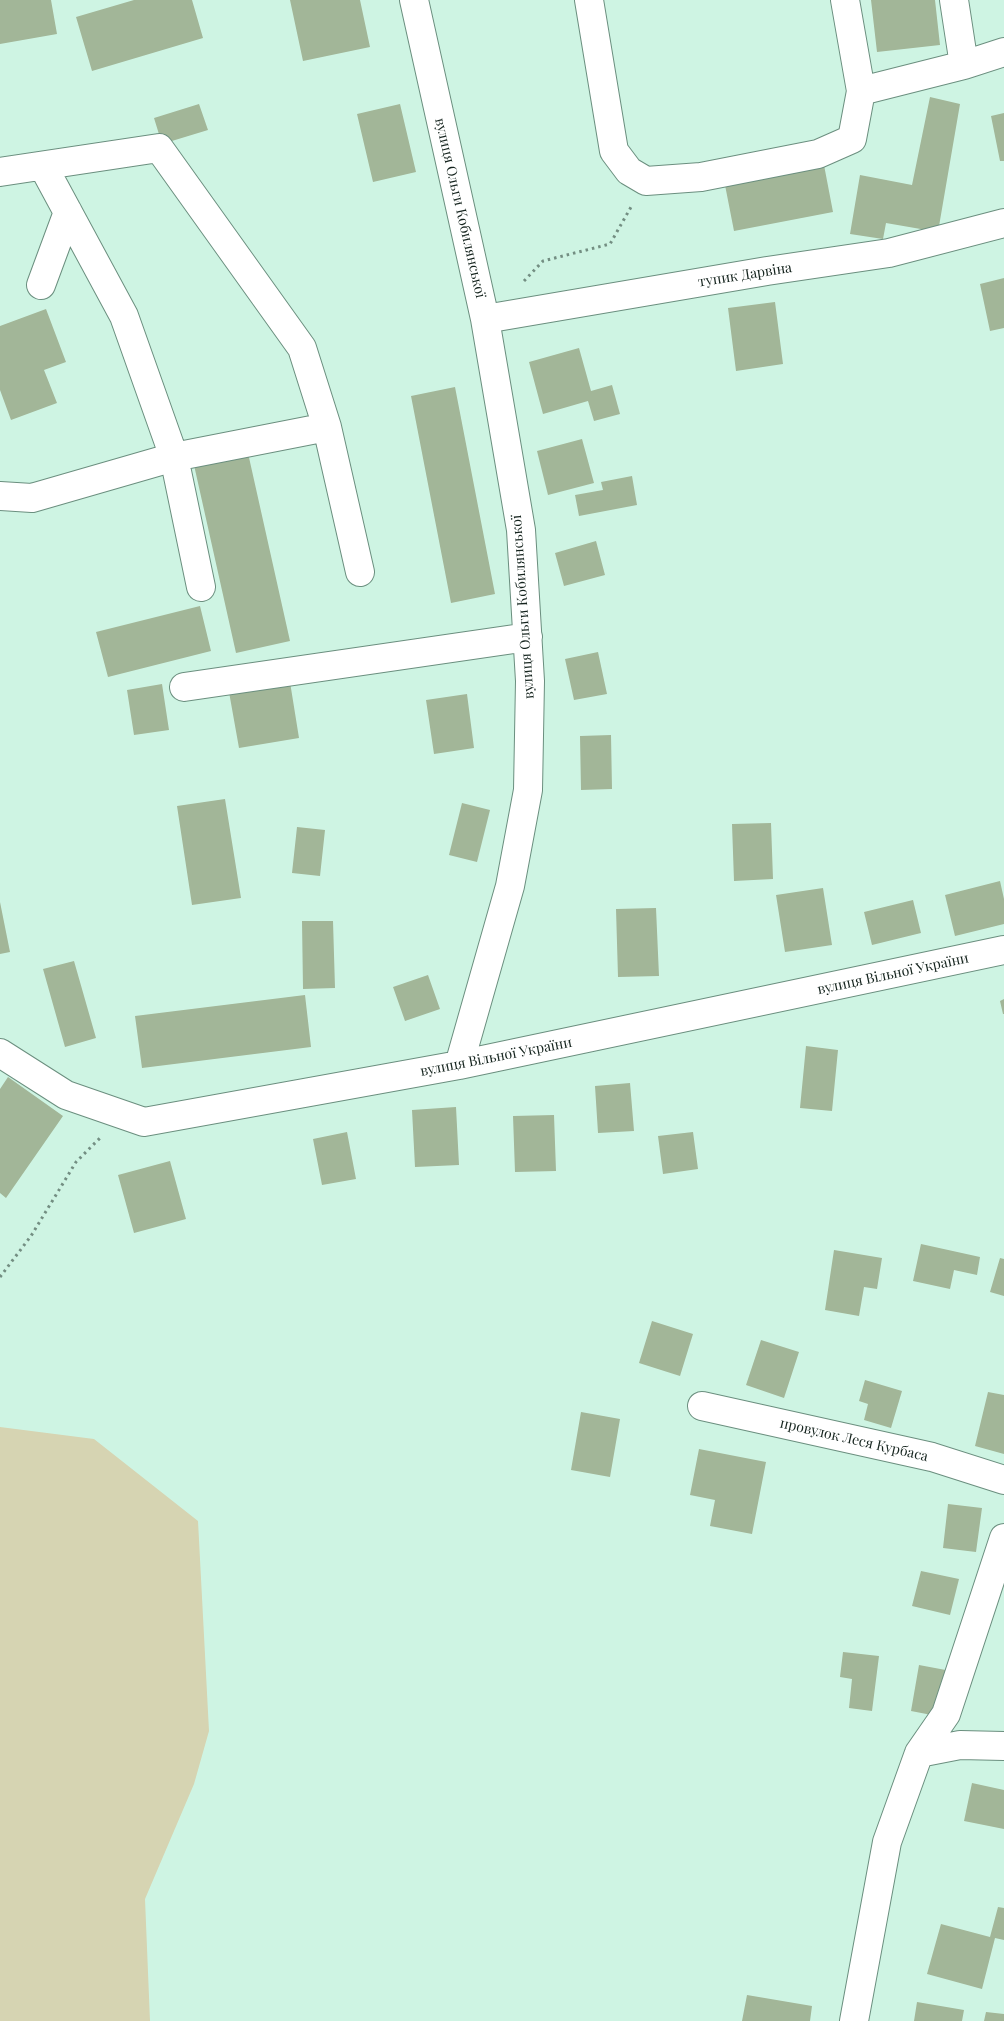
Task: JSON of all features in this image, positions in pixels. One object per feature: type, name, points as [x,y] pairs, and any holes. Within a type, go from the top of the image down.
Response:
[{"type":"street","name":"вулиця Ольги Кобилянської","points":[[414,0],[485,320],[521,530],[530,681],[528,790],[510,886],[459,1065]]},
{"type":"street","points":[[589,0],[614,151],[629,170],[646,181],[701,177],[818,154],[852,139],[860,91],[846,0]]},
{"type":"street","points":[[954,0],[964,65]]},
{"type":"street","points":[[860,91],[964,65],[1004,52]]},
{"type":"street","points":[[0,172],[159,148],[302,348],[327,427],[360,572]]},
{"type":"street","points":[[43,166],[124,316],[174,457],[201,587]]},
{"type":"street","points":[[41,285],[68,212]]},
{"type":"street","name":"тупик Дарвіна","points":[[485,320],[767,270],[889,253],[1004,223]]},
{"type":"street","points":[[0,496],[32,498],[174,457],[327,427]]},
{"type":"street","points":[[184,687],[528,637]]},
{"type":"street","name":"вулиця Вільної України","points":[[0,1053],[66,1095],[144,1122],[459,1065],[1004,950]]},
{"type":"street","name":"провулок Леся Курбаса","points":[[702,1406],[932,1457],[1004,1480]]},
{"type":"street","points":[[854,2021],[887,1842],[919,1753],[946,1714],[1004,1538]]},
{"type":"street","points":[[919,1753],[960,1745],[1004,1746]]},
{"type":"path","points":[[523,282],[543,261],[610,244],[646,181]]},
{"type":"path","points":[[0,1277],[31,1236],[76,1162],[123,1114]]},
{"type":"shaded area","points":[[0,1427],[94,1439],[198,1521],[209,1731],[194,1784],[145,1899],[150,2021],[0,2021]]},
{"type":"building","points":[[0,0],[51,0],[57,34],[0,44]]},
{"type":"building","points":[[134,0],[192,0],[203,38],[92,71],[76,17]]},
{"type":"building","points":[[290,0],[360,0],[370,47],[303,61]]},
{"type":"building","points":[[871,0],[935,0],[940,45],[877,52]]},
{"type":"building","points":[[930,97],[960,104],[938,232],[886,223],[883,239],[850,234],[860,175],[912,185]]},
{"type":"building","points":[[199,104],[208,130],[162,144],[154,118]]},
{"type":"building","points":[[400,104],[416,172],[373,182],[357,114]]},
{"type":"building","points":[[1004,113],[1004,161],[1000,161],[991,116]]},
{"type":"building","points":[[824,165],[833,212],[734,231],[725,185]]},
{"type":"building","points":[[1004,278],[1004,328],[990,331],[980,284]]},
{"type":"building","points":[[775,302],[783,364],[736,371],[728,308]]},
{"type":"building","points":[[46,309],[66,362],[44,370],[57,403],[11,420],[0,390],[0,326]]},
{"type":"building","points":[[579,348],[591,391],[612,385],[620,414],[594,421],[588,401],[543,414],[529,362]]},
{"type":"building","points":[[455,387],[495,594],[451,603],[411,396]]},
{"type":"building","points":[[582,439],[594,483],[548,495],[537,451]]},
{"type":"building","points":[[248,453],[290,641],[236,653],[194,465]]},
{"type":"building","points":[[632,476],[637,505],[579,516],[575,495],[603,490],[601,482]]},
{"type":"building","points":[[596,541],[605,575],[564,586],[555,553]]},
{"type":"building","points":[[200,606],[211,651],[108,677],[96,632]]},
{"type":"building","points":[[598,652],[607,694],[574,700],[565,659]]},
{"type":"building","points":[[290,682],[299,738],[239,748],[229,692]]},
{"type":"building","points":[[162,684],[169,730],[134,735],[127,690]]},
{"type":"building","points":[[467,694],[474,748],[434,754],[426,700]]},
{"type":"building","points":[[611,735],[612,789],[581,790],[580,736]]},
{"type":"building","points":[[225,799],[241,898],[192,905],[177,806]]},
{"type":"building","points":[[462,803],[490,810],[477,862],[449,855]]},
{"type":"building","points":[[771,823],[773,879],[734,881],[732,824]]},
{"type":"building","points":[[297,827],[325,830],[320,876],[292,873]]},
{"type":"building","points":[[1000,881],[1004,899],[1004,924],[955,936],[945,895]]},
{"type":"building","points":[[823,888],[832,945],[785,952],[776,895]]},
{"type":"building","points":[[913,900],[921,933],[872,945],[864,912]]},
{"type":"building","points":[[0,902],[10,952],[0,954]]},
{"type":"building","points":[[656,908],[659,976],[618,977],[616,909]]},
{"type":"building","points":[[302,921],[333,921],[335,988],[303,989]]},
{"type":"building","points":[[74,961],[96,1038],[65,1047],[43,969]]},
{"type":"building","points":[[428,975],[440,1009],[405,1021],[393,987]]},
{"type":"building","points":[[305,995],[311,1047],[142,1068],[135,1016]]},
{"type":"building","points":[[1004,999],[1004,1014],[1003,1014],[1000,1001]]},
{"type":"building","points":[[806,1046],[838,1050],[832,1111],[800,1108]]},
{"type":"building","points":[[8,1077],[63,1116],[6,1198],[0,1193],[0,1089]]},
{"type":"building","points":[[630,1083],[634,1131],[598,1133],[595,1086]]},
{"type":"building","points":[[456,1107],[459,1165],[415,1167],[412,1110]]},
{"type":"building","points":[[554,1115],[556,1171],[515,1172],[513,1116]]},
{"type":"building","points":[[347,1132],[356,1179],[322,1185],[313,1139]]},
{"type":"building","points":[[693,1132],[698,1169],[663,1174],[658,1136]]},
{"type":"building","points":[[170,1161],[186,1219],[134,1233],[118,1175]]},
{"type":"building","points":[[921,1244],[980,1257],[977,1275],[954,1270],[950,1289],[913,1281]]},
{"type":"building","points":[[834,1250],[882,1258],[877,1289],[864,1287],[859,1316],[825,1310]]},
{"type":"building","points":[[1000,1258],[1004,1259],[1004,1296],[990,1292]]},
{"type":"building","points":[[652,1321],[693,1334],[680,1376],[639,1363]]},
{"type":"building","points":[[761,1340],[799,1352],[784,1398],[746,1385]]},
{"type":"building","points":[[865,1380],[902,1391],[891,1428],[864,1420],[868,1404],[859,1401]]},
{"type":"building","points":[[988,1392],[1004,1395],[1004,1454],[975,1446]]},
{"type":"building","points":[[581,1412],[620,1419],[610,1477],[571,1470]]},
{"type":"building","points":[[699,1449],[766,1462],[752,1534],[710,1526],[715,1500],[690,1495]]},
{"type":"building","points":[[948,1504],[982,1508],[976,1552],[943,1548]]},
{"type":"building","points":[[921,1571],[959,1579],[950,1615],[912,1606]]},
{"type":"building","points":[[843,1652],[879,1656],[872,1711],[849,1708],[852,1679],[840,1677]]},
{"type":"building","points":[[919,1665],[951,1671],[942,1717],[911,1711]]},
{"type":"building","points":[[972,1783],[1004,1790],[1004,1829],[964,1821]]},
{"type":"building","points":[[998,1907],[1004,1908],[1004,1940],[995,1938],[982,1989],[927,1974],[941,1924],[990,1937]]},
{"type":"building","points":[[747,1995],[812,2006],[810,2021],[742,2021]]},
{"type":"building","points":[[917,2002],[964,2010],[962,2021],[914,2021]]},
{"type":"building","points":[[986,2012],[1004,2014],[1004,2021],[984,2021]]}]
